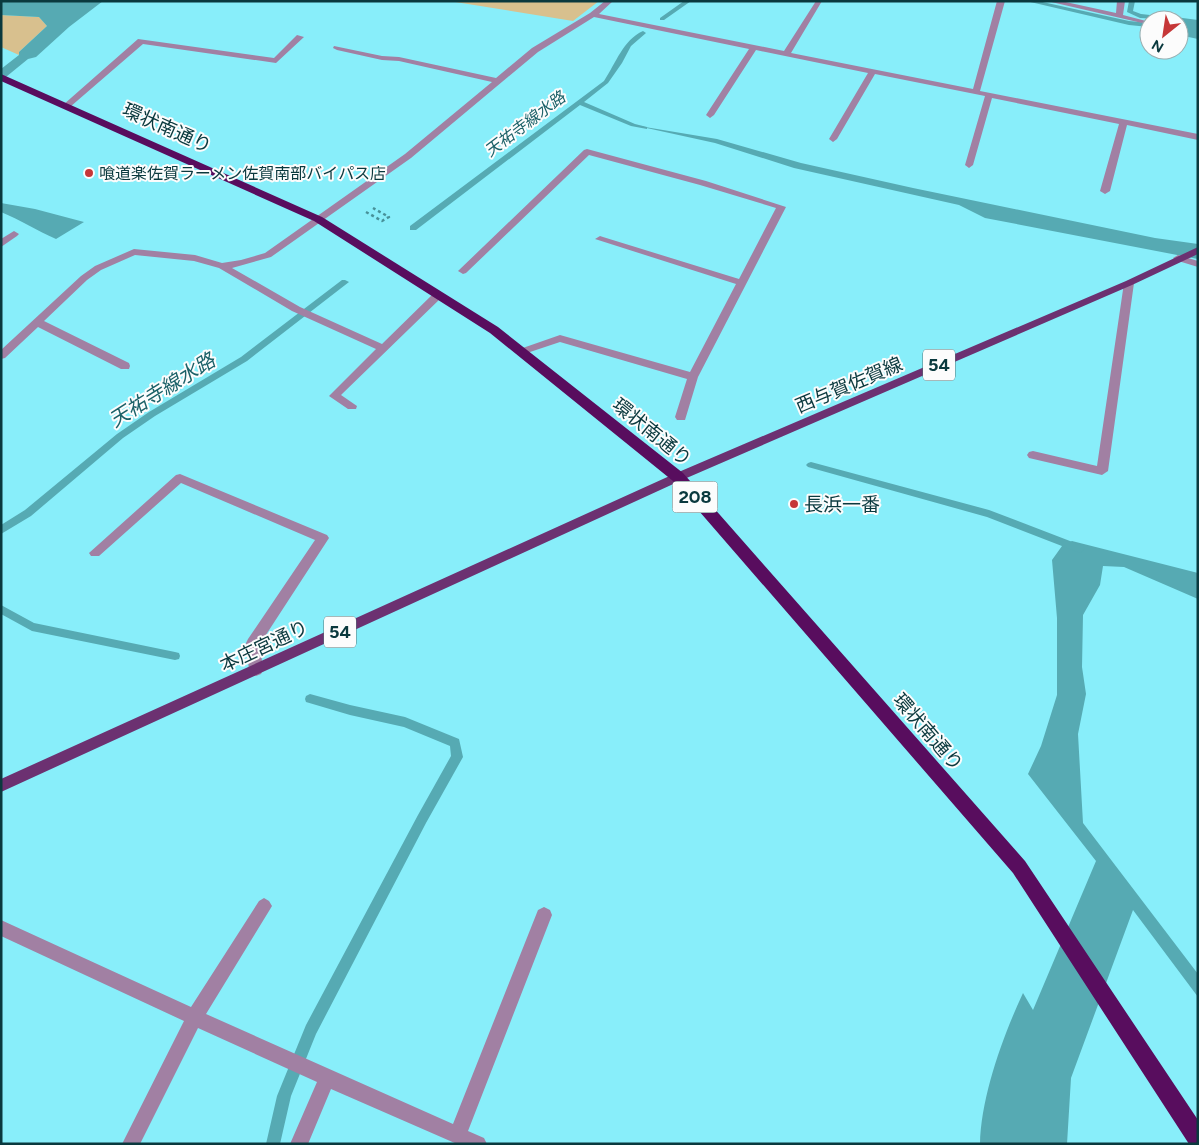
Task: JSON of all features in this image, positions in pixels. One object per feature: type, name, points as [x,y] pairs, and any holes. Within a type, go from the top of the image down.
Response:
[{"type":"highway","name":"環状南通り","points":[[1,77],[318,219],[494,330],[678,477],[1019,867],[1198,1139]]},
{"type":"main road","name":"西与賀佐賀線","points":[[678,477],[1129,283],[1198,250]]},
{"type":"main road","name":"本庄宮通り","points":[[1,786],[678,477]]},
{"type":"street","points":[[222,266],[242,263],[268,255],[294,238],[408,156],[535,50],[594,15],[610,1]]},
{"type":"street","points":[[976,92],[1001,1]]},
{"type":"street","points":[[1050,1],[1139,20]]},
{"type":"street","points":[[1119,16],[1121,1]]},
{"type":"street","points":[[786,54],[819,2]]},
{"type":"street","points":[[594,15],[1198,137]]},
{"type":"street","points":[[67,105],[141,41],[276,61],[300,37]]},
{"type":"street","points":[[710,115],[754,47]]},
{"type":"street","points":[[337,48],[382,58],[399,59],[498,81]]},
{"type":"street","points":[[833,139],[873,71]]},
{"type":"street","points":[[969,165],[989,95]]},
{"type":"street","points":[[1105,191],[1124,122]]},
{"type":"street","points":[[463,271],[587,152],[703,183],[781,207],[693,376],[681,417]]},
{"type":"street","points":[[1,244],[14,234]]},
{"type":"street","points":[[600,239],[742,282]]},
{"type":"street","points":[[1,356],[84,278],[98,268],[134,252],[195,258],[222,266],[311,316],[382,348]]},
{"type":"street","points":[[1178,258],[1198,264]]},
{"type":"street","points":[[1033,455],[1102,471],[1129,283]]},
{"type":"street","points":[[352,406],[334,396],[438,295]]},
{"type":"street","points":[[37,322],[125,366]]},
{"type":"street","points":[[521,352],[560,338],[693,376]]},
{"type":"street","points":[[95,553],[180,478],[323,538],[253,643],[256,670]]},
{"type":"street","points":[[131,1144],[195,1017],[264,906]]},
{"type":"street","points":[[458,1135],[544,915]]},
{"type":"street","points":[[1,928],[304,1068],[478,1144]]},
{"type":"street","points":[[299,1144],[327,1078]]},
{"type":"path","points":[[360,209],[382,221],[389,216],[367,205]]},
{"type":"shaded area","points":[[449,1],[599,1],[573,21]]},
{"type":"shaded area","points":[[1,15],[39,17],[47,26],[19,52],[19,55],[1,47]]},
{"type":"water","points":[[1,1],[103,1],[69,27],[36,57],[28,59],[1,81],[1,69],[19,55],[19,52],[47,26],[39,17],[1,15]]},
{"type":"water","points":[[1189,19],[1198,20],[1198,39],[1189,37]]},
{"type":"water","points":[[633,125],[717,139],[801,163],[913,188],[1155,238],[1198,244],[1198,259],[985,218],[959,205],[794,168],[715,143]]},
{"type":"water","points":[[1,203],[35,209],[84,222],[56,239],[1,212]]},
{"type":"water","points":[[1072,541],[1198,573],[1198,599],[1124,567],[1103,566],[1100,585],[1083,615],[1082,667],[1086,694],[1078,734],[1083,823],[1198,974],[1198,997],[1133,910],[1071,1078],[1067,1144],[980,1144],[984,1106],[994,1067],[1008,1028],[1023,993],[1033,1010],[1096,861],[1028,774],[1041,746],[1057,695],[1057,618],[1052,560],[1062,546]]},
{"type":"waterway","name":"天祐寺線水路","points":[[662,19],[688,1]]},
{"type":"waterway","name":"天祐寺線水路","points":[[1029,1],[1139,24]]},
{"type":"waterway","points":[[1132,1],[1130,12],[1139,16]]},
{"type":"waterway","name":"天祐寺線水路","points":[[579,102],[606,82],[628,45],[643,33]]},
{"type":"waterway","name":"天祐寺線水路","points":[[413,228],[579,102]]},
{"type":"waterway","points":[[579,102],[633,125],[645,128]]},
{"type":"waterway","name":"天祐寺線水路","points":[[1,530],[28,513],[120,436],[152,414],[244,359],[345,282]]},
{"type":"waterway","points":[[811,465],[989,514],[1080,549]]},
{"type":"waterway","points":[[1,609],[32,627],[175,656]]},
{"type":"waterway","points":[[273,1144],[284,1096],[311,1030],[422,819],[457,757],[455,743],[405,722],[310,699]]},
{"type":"place","name":"喰道楽佐賀ラーメン佐賀南部バイパス店","points":[[89,173]]},
{"type":"place","name":"長浜一番","points":[[794,504]]}]
